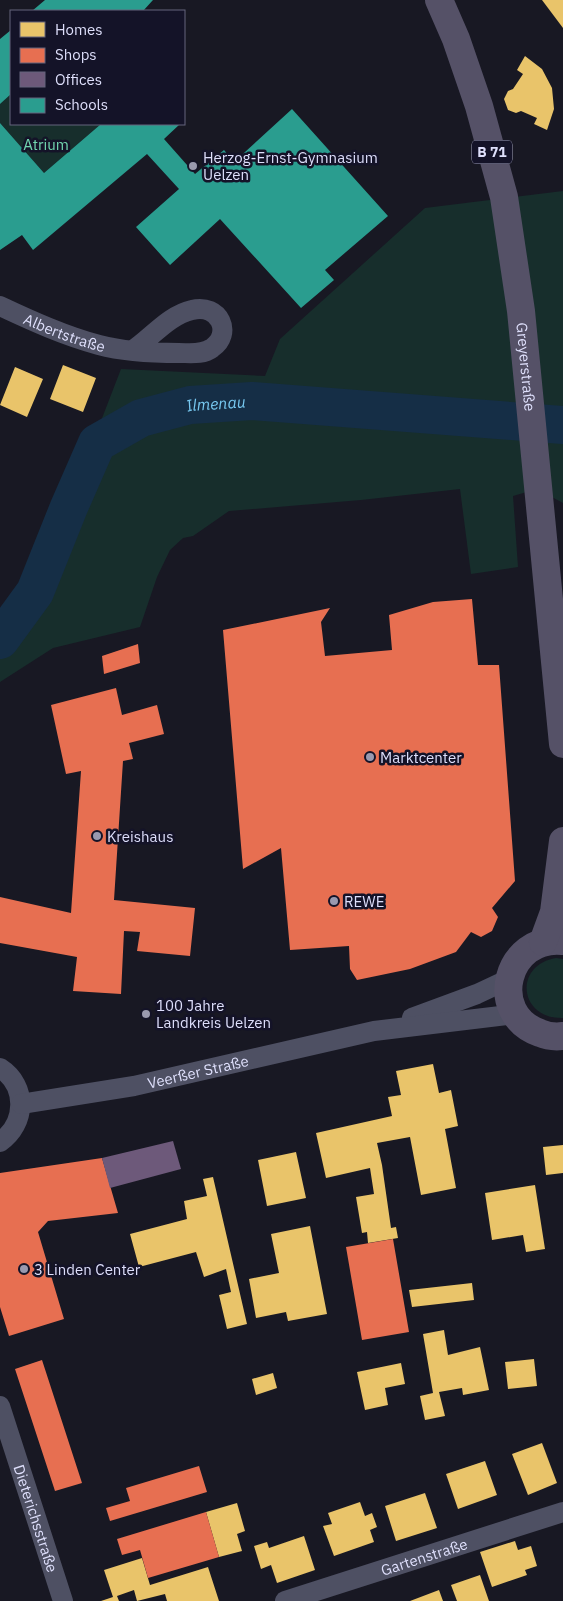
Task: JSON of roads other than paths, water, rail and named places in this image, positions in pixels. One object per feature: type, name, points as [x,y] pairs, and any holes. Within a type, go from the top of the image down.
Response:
[{"type":"main road","name":"Greyerstraße","points":[[439,0],[456,39],[480,106],[501,188],[521,311],[563,744]]},
{"type":"main road","points":[[563,841],[554,912],[553,941],[531,947],[521,956],[513,966],[508,991],[510,1003],[524,1024],[535,1031],[547,1035],[563,1036]]},
{"type":"street","name":"Albertstraße","points":[[0,306],[100,346],[133,350]]},
{"type":"street","name":"Veerßer Straße","points":[[374,1031],[477,994],[509,979]]},
{"type":"street","name":"Veerßer Straße","points":[[21,1104],[134,1086],[374,1031],[516,1014]]},
{"type":"street","points":[[0,1068],[13,1080],[19,1092],[21,1104],[20,1115],[16,1125],[10,1134],[0,1142]]},
{"type":"street","name":"Dieterichsstraße","points":[[0,1406],[63,1601]]},
{"type":"street","name":"Gartenstraße","points":[[285,1601],[563,1512]]},
{"type":"waterway","name":"Ilmenau","points":[[0,640],[35,592],[97,443],[141,418],[190,405],[252,401],[563,425]]},
{"type":"place","name":"Herzog-Ernst-Gymnasium Uelzen","points":[[193,166]]},
{"type":"place","name":"Marktcenter","points":[[370,757]]},
{"type":"place","name":"Kreishaus","points":[[97,836]]},
{"type":"place","name":"REWE","points":[[334,901]]},
{"type":"place","name":"100 Jahre Landkreis Uelzen","points":[[146,1014]]},
{"type":"place","name":"3 Linden Center","points":[[24,1269]]},
{"type":"park label","name":"Atrium","points":[[46,144]]}]
